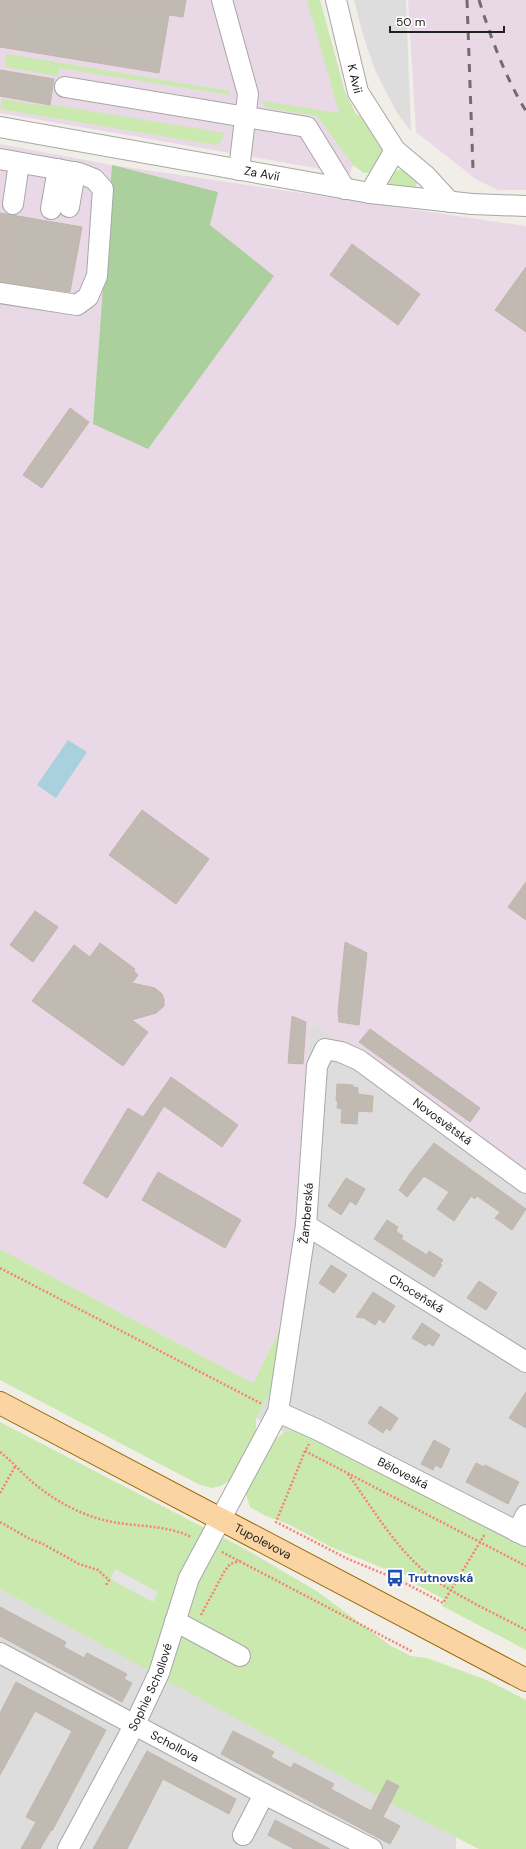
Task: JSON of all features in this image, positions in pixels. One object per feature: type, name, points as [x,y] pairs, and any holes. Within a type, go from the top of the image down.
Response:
[{"type":"main road","name":"Tupolevova","points":[[0,1404],[526,1680]]},
{"type":"street","points":[[222,0],[248,94],[239,170]]},
{"type":"street","name":"K Avii","points":[[336,0],[358,92],[395,150],[426,176],[450,202]]},
{"type":"street","points":[[65,87],[307,128],[345,189]]},
{"type":"street","name":"Za Avií","points":[[0,126],[370,193],[450,202],[526,206]]},
{"type":"street","points":[[370,193],[395,150]]},
{"type":"street","points":[[0,292],[77,305],[88,297],[97,276],[103,189],[94,179],[66,171],[5,163],[13,204]]},
{"type":"street","points":[[60,208],[66,171]]},
{"type":"street","name":"Žamberská","points":[[220,1519],[278,1412],[306,1225],[317,1066],[325,1049],[341,1052],[359,1060]]},
{"type":"street","name":"Novosvětská","points":[[359,1060],[526,1184]]},
{"type":"street","name":"Choceňská","points":[[306,1225],[526,1362]]},
{"type":"street","name":"Běloveská","points":[[278,1412],[316,1429],[494,1520],[523,1528]]},
{"type":"street","name":"Sophie Schollové","points":[[68,1849],[135,1724],[160,1673],[189,1578],[220,1519]]},
{"type":"street","points":[[175,1621],[240,1656]]},
{"type":"street","name":"Schollova","points":[[3,1660],[135,1724],[264,1794],[372,1849]]},
{"type":"street","points":[[243,1835],[264,1794]]},
{"type":"path","points":[[0,1268],[278,1412]]},
{"type":"path","points":[[316,1429],[276,1522],[348,1559],[399,1580],[443,1603],[494,1520]]},
{"type":"path","points":[[0,1452],[16,1465],[35,1485],[59,1502],[93,1517],[113,1522],[181,1532],[194,1538]]},
{"type":"path","points":[[305,1452],[526,1566]]},
{"type":"path","points":[[0,1494],[16,1465]]},
{"type":"path","points":[[347,1474],[393,1538],[426,1572],[451,1590],[526,1630]]},
{"type":"path","points":[[0,1522],[30,1540],[43,1544],[80,1564],[98,1570],[109,1580],[106,1585]]},
{"type":"path","points":[[221,1552],[413,1652]]},
{"type":"shaded area","points":[[0,0],[320,0],[345,92],[356,114],[362,117],[364,173],[353,165],[350,174],[0,113]]},
{"type":"shaded area","points":[[354,0],[406,0],[411,131],[397,113],[375,70],[363,35]]},
{"type":"shaded area","points":[[408,0],[526,0],[526,190],[498,190],[477,180],[416,132]]},
{"type":"shaded area","points":[[0,144],[112,165],[526,226],[526,1176],[311,1021],[286,1317],[253,1383],[0,1249]]},
{"type":"shaded area","points":[[311,1021],[526,1176],[526,1547],[306,1432],[294,1430],[284,1432],[256,1418],[266,1399],[275,1390],[286,1317]]},
{"type":"shaded area","points":[[115,1569],[158,1592],[153,1602],[110,1579]]},
{"type":"shaded area","points":[[0,1589],[456,1837],[456,1849],[0,1849]]},
{"type":"green space","points":[[307,0],[320,0],[345,92],[356,114],[362,117],[382,148],[382,160],[373,173],[364,173],[353,165],[317,116],[270,108],[265,106],[261,101],[339,113]]},
{"type":"green space","points":[[7,54],[230,91],[230,95],[59,68],[58,76],[5,67]]},
{"type":"green space","points":[[2,99],[47,106],[48,104],[224,133],[219,144],[215,145],[0,109]]},
{"type":"green space","points":[[112,165],[218,192],[210,225],[274,276],[148,449],[93,424]]},
{"type":"green space","points":[[405,170],[416,177],[417,184],[414,188],[409,190],[384,184],[390,172]]},
{"type":"green space","points":[[0,1249],[253,1383],[286,1317],[275,1390],[266,1399],[256,1418],[256,1436],[234,1477],[221,1486],[212,1488],[198,1484],[0,1380]]},
{"type":"green space","points":[[0,1422],[249,1551],[318,1592],[391,1646],[411,1656],[427,1658],[489,1681],[526,1700],[526,1849],[479,1849],[416,1817],[0,1589]],"holes":[[[387,1780],[399,1786],[392,1799],[380,1793]]]},
{"type":"green space","points":[[294,1430],[306,1432],[526,1547],[526,1650],[442,1606],[445,1600],[412,1582],[414,1579],[402,1573],[400,1575],[331,1547],[288,1524],[266,1516],[250,1507],[245,1492],[276,1439],[284,1432]]},
{"type":"water","points":[[68,740],[87,752],[56,798],[37,785]]},
{"type":"building","points":[[0,0],[186,0],[183,17],[169,15],[159,73],[0,47]]},
{"type":"building","points":[[0,70],[54,79],[50,105],[0,96]]},
{"type":"building","points":[[0,213],[82,227],[70,292],[0,282]]},
{"type":"building","points":[[352,244],[420,294],[398,325],[330,275]]},
{"type":"building","points":[[526,267],[526,332],[495,310]]},
{"type":"building","points":[[70,408],[89,422],[42,488],[23,475]]},
{"type":"building","points":[[142,810],[209,859],[176,904],[109,855]]},
{"type":"building","points":[[526,882],[526,920],[508,907]]},
{"type":"building","points":[[35,911],[58,927],[33,962],[10,945]]},
{"type":"building","points":[[345,942],[367,953],[359,1025],[339,1022],[338,1012]]},
{"type":"building","points":[[100,943],[135,969],[134,971],[138,975],[132,983],[155,988],[162,994],[164,999],[164,1006],[156,1013],[132,1020],[148,1032],[123,1066],[32,1001],[74,945],[90,957]]},
{"type":"building","points":[[292,1016],[306,1022],[303,1064],[288,1063]]},
{"type":"building","points":[[370,1029],[480,1108],[470,1122],[359,1042]]},
{"type":"building","points":[[171,1077],[238,1125],[222,1147],[164,1106],[107,1198],[83,1183],[128,1108],[143,1117]]},
{"type":"building","points":[[337,1084],[353,1085],[353,1087],[358,1088],[358,1094],[373,1096],[372,1112],[358,1111],[357,1124],[341,1123],[342,1109],[337,1108],[338,1101],[336,1101]]},
{"type":"building","points":[[434,1143],[526,1209],[512,1230],[495,1218],[500,1212],[477,1196],[475,1199],[471,1196],[454,1221],[437,1209],[449,1192],[424,1176],[407,1197],[399,1190]]},
{"type":"building","points":[[158,1172],[241,1220],[225,1248],[142,1200]]},
{"type":"building","points":[[346,1178],[365,1189],[356,1205],[350,1201],[341,1215],[328,1206]]},
{"type":"building","points":[[387,1220],[398,1227],[396,1231],[403,1236],[401,1239],[427,1255],[429,1251],[443,1260],[440,1264],[442,1265],[434,1277],[374,1239]]},
{"type":"building","points":[[331,1265],[347,1275],[334,1293],[319,1283]]},
{"type":"building","points":[[479,1281],[497,1293],[486,1310],[467,1298]]},
{"type":"building","points":[[373,1292],[395,1306],[384,1323],[379,1319],[375,1325],[364,1318],[356,1317]]},
{"type":"building","points":[[422,1323],[440,1335],[433,1346],[428,1343],[426,1346],[412,1338]]},
{"type":"building","points":[[526,1392],[526,1428],[509,1418]]},
{"type":"building","points":[[380,1406],[398,1418],[390,1431],[386,1428],[383,1433],[368,1423]]},
{"type":"building","points":[[434,1440],[450,1449],[441,1468],[435,1465],[433,1470],[421,1464]]},
{"type":"building","points":[[476,1463],[484,1467],[485,1465],[519,1482],[508,1504],[466,1482]]},
{"type":"building","points":[[0,1607],[66,1642],[64,1647],[84,1658],[87,1653],[127,1674],[124,1679],[132,1683],[122,1702],[0,1636]]},
{"type":"building","points":[[16,1682],[106,1730],[52,1831],[51,1830],[40,1849],[21,1849],[36,1822],[26,1817],[72,1731],[35,1711],[0,1775],[0,1713]]},
{"type":"building","points":[[233,1731],[274,1752],[271,1757],[291,1768],[294,1763],[334,1784],[331,1789],[371,1811],[387,1780],[399,1786],[383,1817],[400,1826],[390,1844],[221,1754]]},
{"type":"building","points":[[147,1751],[236,1799],[229,1814],[163,1779],[127,1849],[93,1849]]},
{"type":"building","points":[[275,1820],[330,1849],[294,1849],[268,1835]]},
{"type":"railway","points":[[467,0],[473,169]]},
{"type":"railway","points":[[479,0],[499,57],[511,85],[526,111]]},
{"type":"place","name":"Trutnovská","points":[[395,1578]]}]
